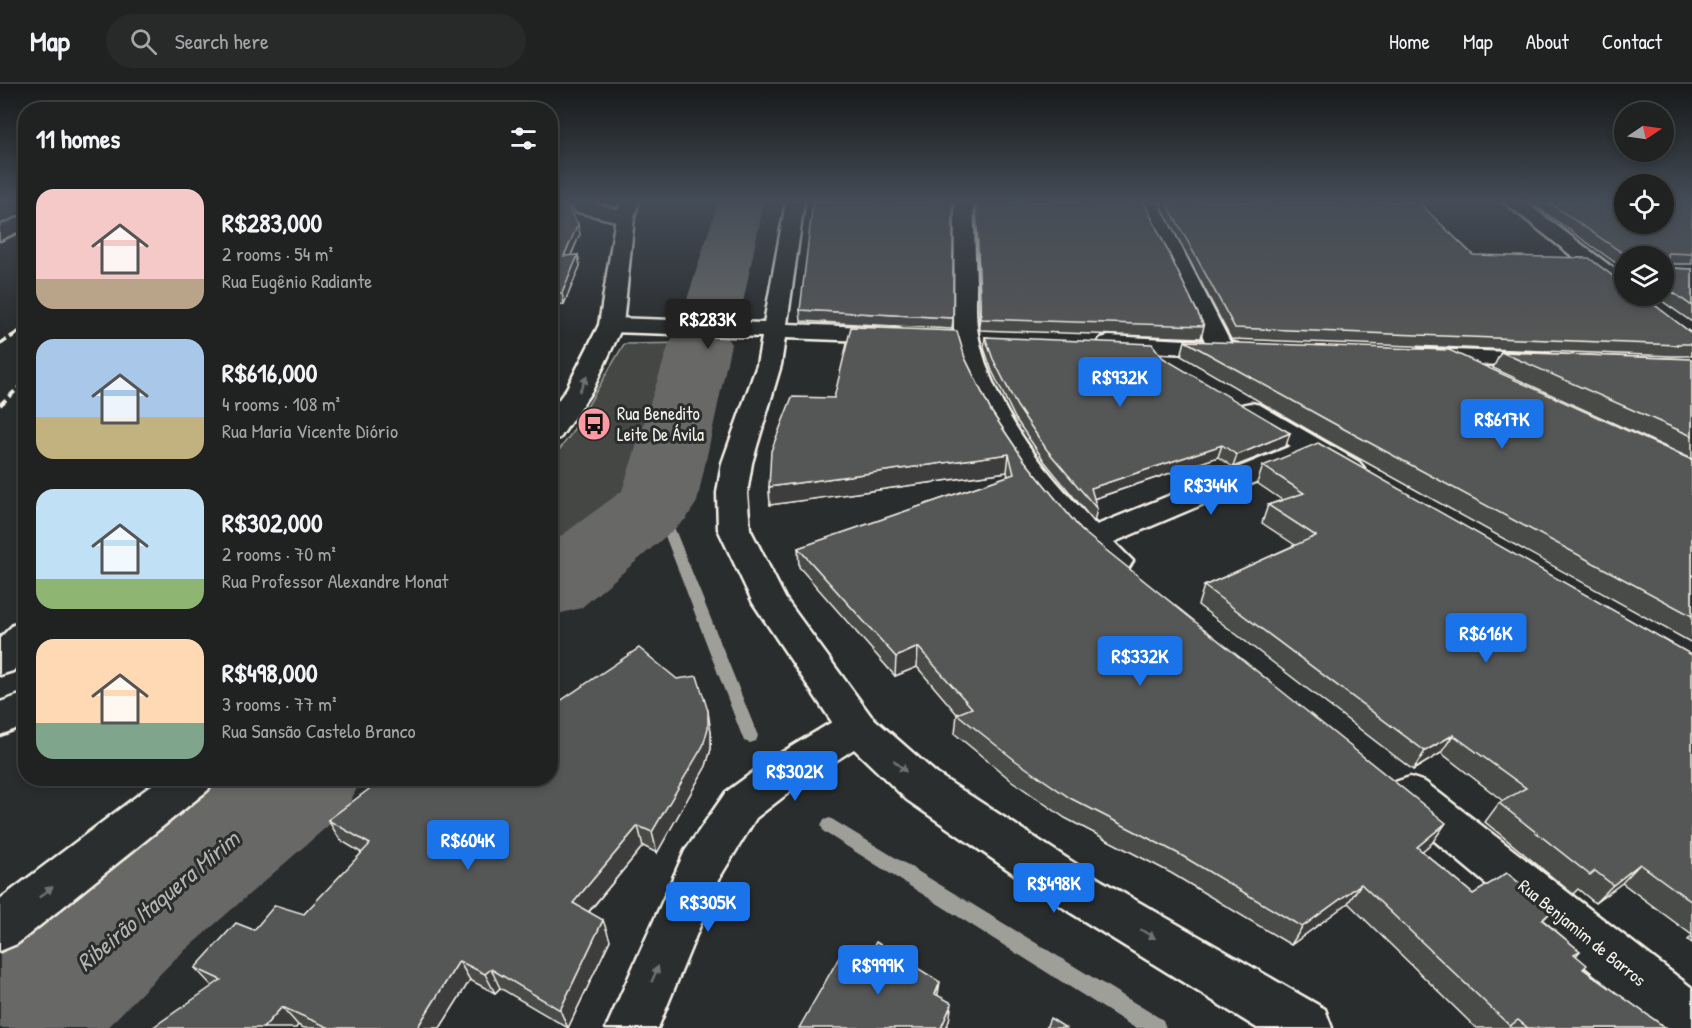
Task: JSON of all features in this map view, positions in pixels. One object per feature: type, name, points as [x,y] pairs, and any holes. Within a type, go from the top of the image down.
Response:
[{"type":"street","points":[[558,421],[580,389],[611,325],[622,246]]},
{"type":"street","points":[[784,246],[762,331],[769,365],[736,463],[732,493],[734,529],[770,603],[857,727],[922,787],[1085,896],[1306,1028]]},
{"type":"street","points":[[965,246],[967,337],[973,363],[995,411],[1037,476],[1090,540],[1146,585]]},
{"type":"street","points":[[1171,246],[1221,348]]},
{"type":"street","points":[[1572,246],[1614,278]]},
{"type":"street","points":[[1603,269],[1614,270]]},
{"type":"street","points":[[611,325],[910,336]]},
{"type":"street","points":[[1081,342],[1256,350]]},
{"type":"street","points":[[1157,346],[1170,363],[1191,375]]},
{"type":"street","points":[[1394,355],[1566,361]]},
{"type":"street","points":[[1440,356],[1503,385]]},
{"type":"street","points":[[1232,399],[1375,482]]},
{"type":"street","points":[[1090,540],[1313,447]]},
{"type":"street","points":[[0,719],[18,711]]},
{"type":"street","points":[[632,1028],[701,866],[744,804],[786,771],[857,727]]},
{"type":"street","name":"Rua Benjamim de Barros","points":[[1387,777],[1692,1021]]},
{"type":"street","points":[[0,928],[174,786]]},
{"type":"shaded area","points":[[694,343],[648,493],[635,512],[558,562],[558,452],[571,434],[624,344]]},
{"type":"shaded area","points":[[209,786],[251,786],[161,852],[150,836]]},
{"type":"building","points":[[558,246],[568,246],[564,256],[578,255],[562,293],[558,293]]},
{"type":"building","points":[[808,246],[953,246],[953,318],[800,310]]},
{"type":"building","points":[[978,246],[1165,246],[1204,326],[981,319]]},
{"type":"building","points":[[1190,246],[1464,246],[1473,255],[1589,258],[1614,277],[1614,306],[1656,306],[1692,332],[1692,344],[1676,344],[1679,345],[1235,328]]},
{"type":"building","points":[[1674,246],[1692,246],[1692,254],[1674,253]]},
{"type":"building","points":[[1674,268],[1692,269],[1692,306],[1674,293]]},
{"type":"building","points":[[851,327],[957,331],[965,358],[991,411],[1024,460],[1081,530],[1446,823],[1417,847],[1473,894],[1507,873],[1553,910],[1542,920],[1580,951],[1574,954],[1587,965],[1583,969],[1666,1028],[1528,1028],[1518,1020],[1510,1026],[1361,884],[1302,927],[1179,854],[1070,798],[1016,761],[957,714],[972,708],[918,647],[896,657],[798,548],[1014,474],[1009,454],[769,487],[771,451],[792,397],[834,398]]},
{"type":"building","points":[[985,337],[1152,344],[1163,358],[1290,433],[1237,455],[1222,445],[1091,488],[1097,509],[1047,450],[1017,406],[993,359]]},
{"type":"building","points":[[1185,341],[1449,350],[1692,460],[1692,616],[1331,422]]},
{"type":"building","points":[[1501,352],[1692,359],[1692,436]]},
{"type":"building","points":[[1318,443],[1692,655],[1692,902],[1640,864],[1613,885],[1595,871],[1590,875],[1499,803],[1526,788],[1453,735],[1425,751],[1204,586],[1316,536],[1268,505],[1304,493],[1263,466]]},
{"type":"building","points":[[639,648],[677,679],[697,676],[708,711],[708,728],[703,746],[652,832],[638,826],[573,903],[603,920],[560,1010],[491,969],[485,974],[459,961],[417,1028],[330,1028],[282,1007],[263,1028],[152,1028],[221,980],[195,968],[236,923],[254,930],[275,905],[304,914],[370,844],[328,820],[373,786],[558,786],[558,703]]},
{"type":"building","points":[[876,942],[940,982],[935,994],[952,1003],[941,1028],[799,1028],[841,954],[863,965]]},
{"type":"building","points":[[1050,1018],[1066,1028],[1046,1028]]},
{"type":"waterway","name":"Ribeirão Itaquera Mirim","points":[[712,312],[729,246]]},
{"type":"waterway","name":"Ribeirão Itaquera Mirim","points":[[558,581],[658,502],[700,344]]},
{"type":"waterway","points":[[658,502],[750,736]]},
{"type":"waterway","name":"Ribeirão Itaquera Mirim","points":[[12,1028],[131,918],[298,786]]},
{"type":"waterway","points":[[830,826],[1155,1028]]},
{"type":"railway","points":[[0,344],[17,333]]},
{"type":"railway","points":[[0,405],[18,388]]},
{"type":"place","name":"Rua Benedito Leite De Ávila","points":[[594,424]]}]
